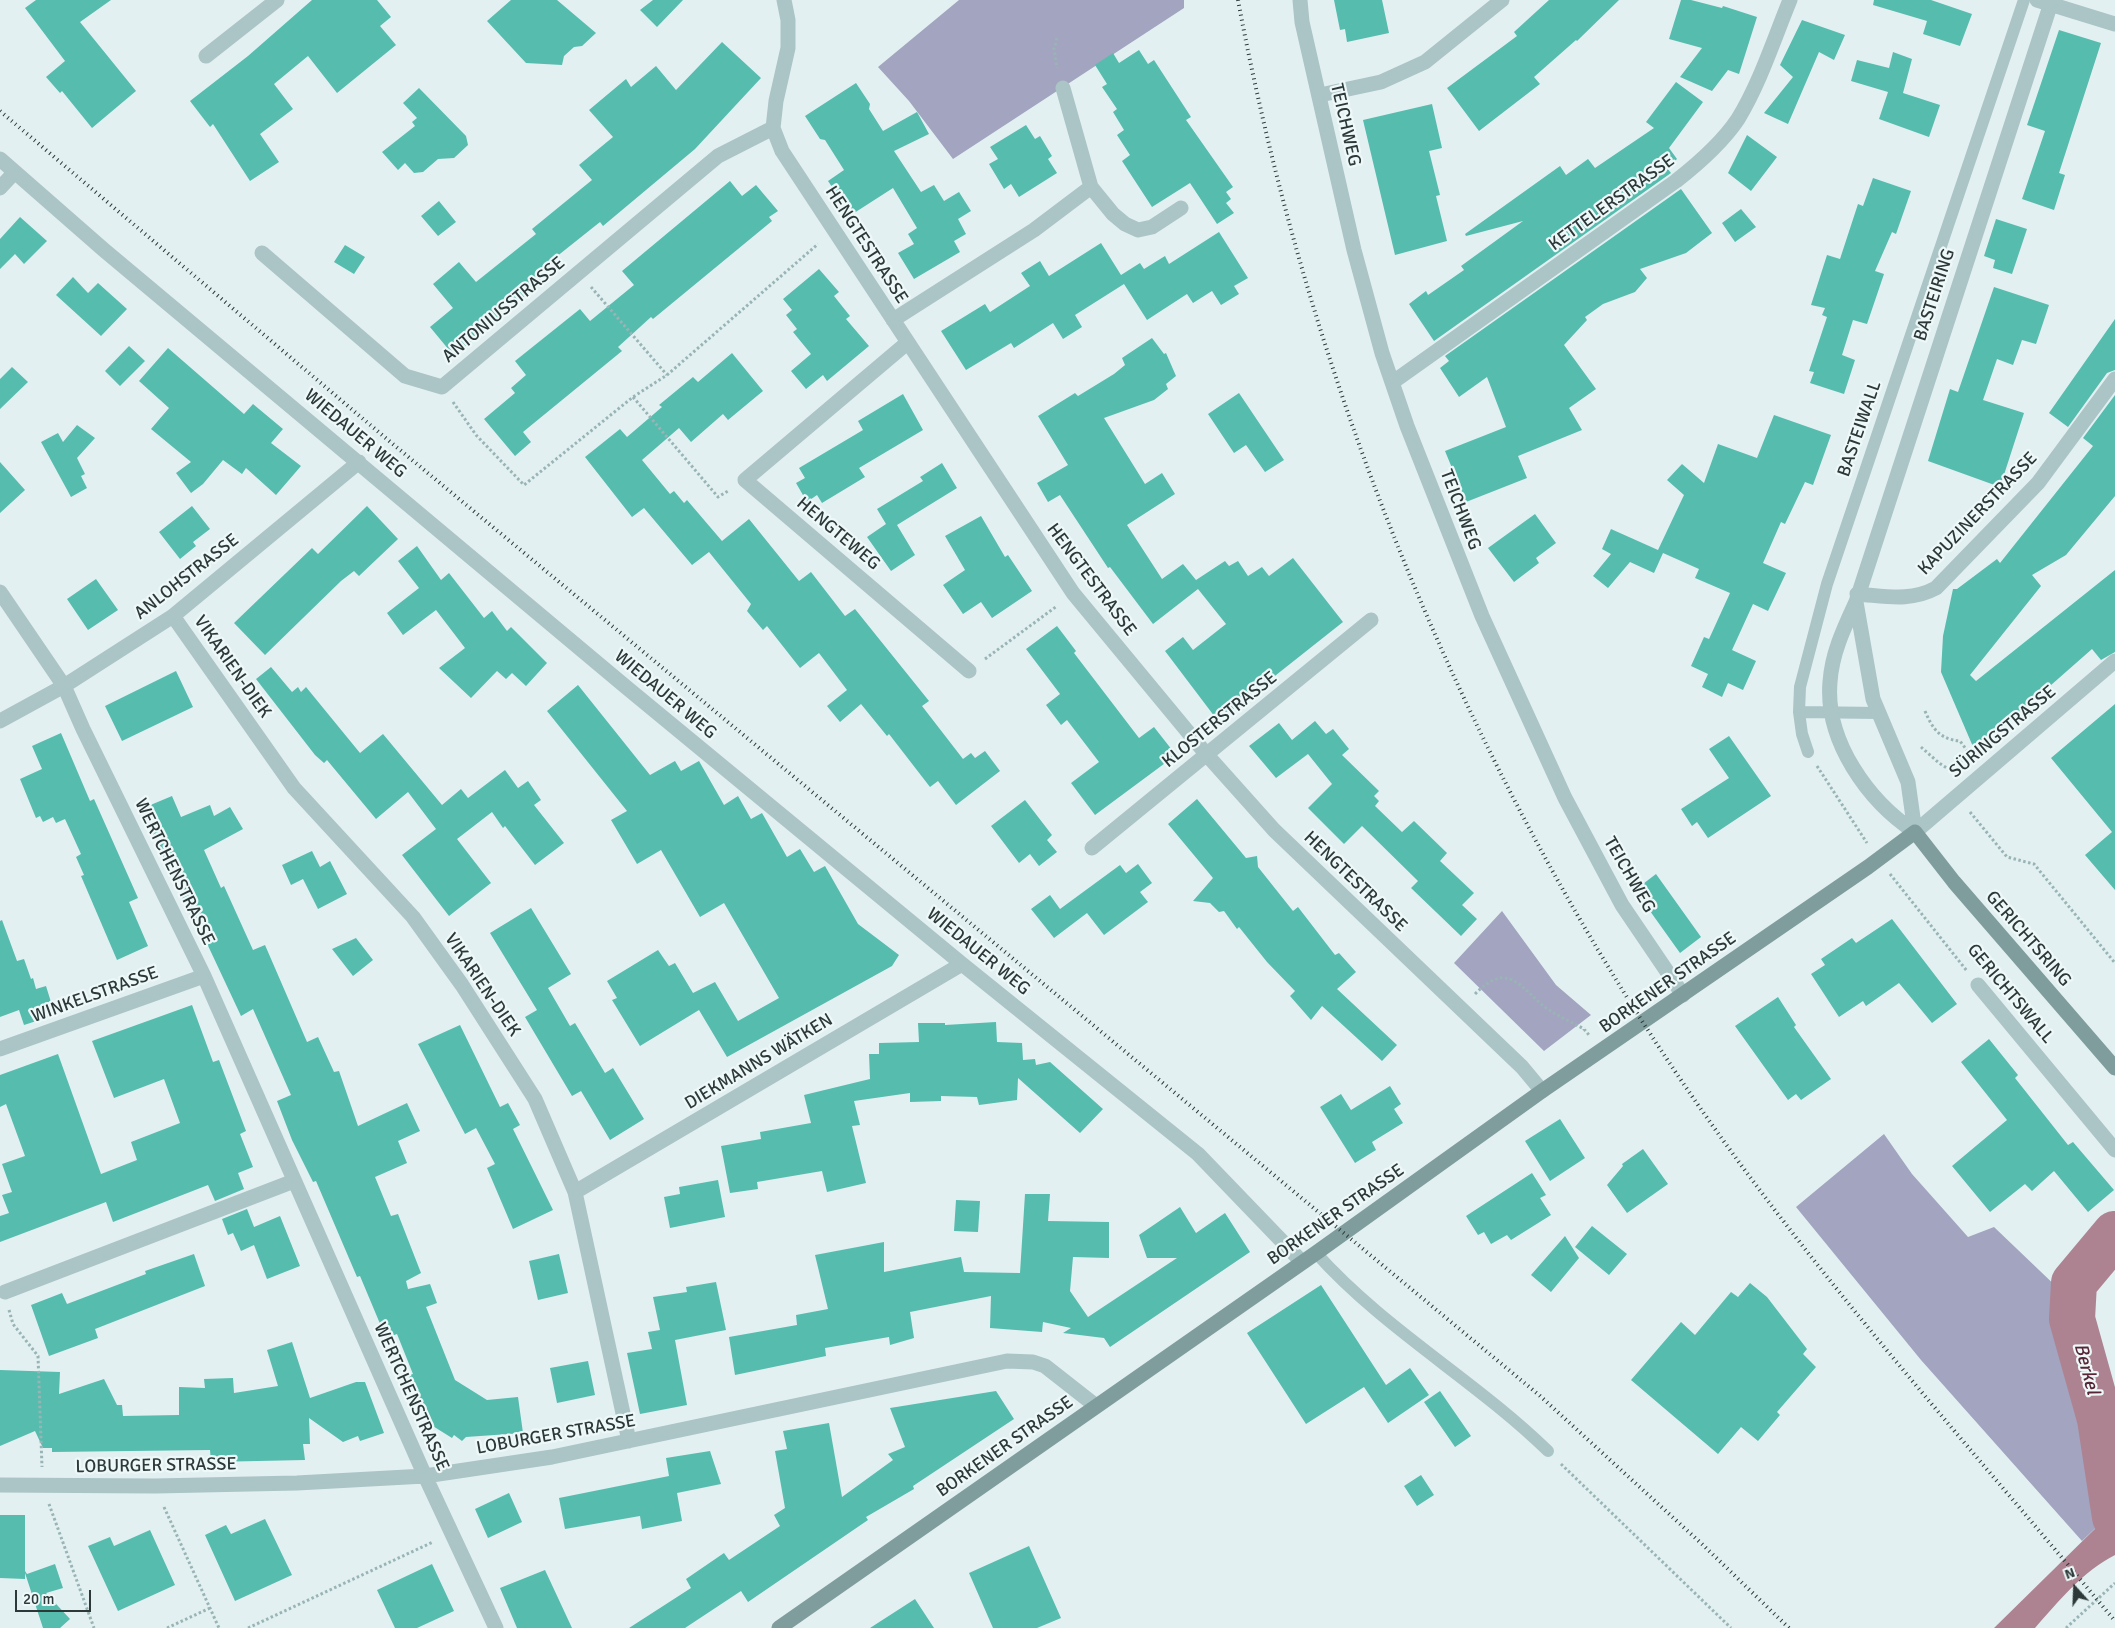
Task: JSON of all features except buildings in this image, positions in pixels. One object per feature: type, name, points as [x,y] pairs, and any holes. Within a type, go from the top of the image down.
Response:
[{"type":"street","points":[[206,56],[276,0]]},
{"type":"street","name":"HENGTESTRASSE","points":[[784,0],[788,20],[788,48],[776,101],[773,128],[782,151],[1073,593],[1207,755],[1274,830],[1462,1008],[1522,1067],[1542,1091]]},
{"type":"street","name":"TEICHWEG","points":[[1300,0],[1354,250],[1382,353],[1407,426],[1482,616],[1565,798],[1622,905],[1683,995]]},
{"type":"street","points":[[1320,95],[1381,82],[1425,62],[1502,0]]},
{"type":"street","name":"KETTELERSTRASSE","points":[[1393,382],[1676,181],[1704,159],[1737,120],[1749,98],[1790,0]]},
{"type":"street","points":[[2046,1],[2115,24]]},
{"type":"street","name":"BASTEIRING","points":[[1915,832],[1896,819],[1865,786],[1835,729],[1830,683],[1836,649],[1856,598],[2046,1]]},
{"type":"street","points":[[1063,88],[1091,187],[1113,214],[1125,224],[1138,230],[1152,227],[1181,208]]},
{"type":"street","name":"ANTONIUSSTRASSE","points":[[262,253],[405,376],[442,387],[578,271],[718,156],[773,128]]},
{"type":"street","name":"WIEDAUER WEG","points":[[0,159],[14,173],[626,687],[962,964],[1198,1154],[1302,1262]]},
{"type":"street","points":[[0,188],[14,173]]},
{"type":"street","points":[[893,320],[1034,230],[1091,187]]},
{"type":"street","points":[[746,480],[907,343]]},
{"type":"street","name":"KAPUZINERSTRASSE","points":[[1856,598],[1922,596],[1936,588],[2038,483],[2115,378]]},
{"type":"street","name":"ANLOHSTRASSE","points":[[0,721],[64,686],[174,616],[359,462]]},
{"type":"street","name":"HENGTEWEG","points":[[746,480],[969,671]]},
{"type":"street","name":"WERTCHENSTRASSE","points":[[0,592],[64,686],[83,729],[204,976],[425,1476],[496,1628]]},
{"type":"street","name":"BASTEIRING","points":[[1856,598],[1873,699],[1908,782],[1915,832]]},
{"type":"street","name":"VIKARIEN-DIEK","points":[[174,616],[294,788],[413,917],[462,985],[535,1099],[575,1192],[628,1442]]},
{"type":"street","name":"KLOSTERSTRASSE","points":[[1092,848],[1371,620]]},
{"type":"street","name":"SÜRINGSTRASSE","points":[[1915,832],[2115,661]]},
{"type":"street","name":"BORKENER STRASSE","points":[[779,1628],[1302,1262],[1542,1091],[1878,860],[1915,832]]},
{"type":"street","name":"GERICHTSRING","points":[[1915,832],[1954,882],[2115,1068]]},
{"type":"street","name":"DIEKMANNS WÄTKEN","points":[[575,1192],[962,964]]},
{"type":"street","name":"WINKELSTRASSE","points":[[0,1049],[204,976]]},
{"type":"street","name":"GERICHTSWALL","points":[[1978,985],[2115,1150]]},
{"type":"street","points":[[5,1292],[294,1181]]},
{"type":"street","name":"LOBURGER STRASSE","points":[[0,1485],[155,1486],[425,1476],[628,1442],[1007,1361],[1034,1362],[1045,1366],[1096,1406]]},
{"type":"lane","name":"BASTEIWALL","points":[[1808,752],[1802,734],[1799,712],[1800,687],[1830,575],[2024,0]]},
{"type":"lane","points":[[1799,712],[1879,713]]},
{"type":"lane","points":[[1316,1252],[1338,1278],[1368,1305],[1463,1378],[1548,1451]]},
{"type":"path","points":[[1057,38],[1054,49],[1056,66],[1063,88]]},
{"type":"path","points":[[442,387],[476,435],[524,486],[632,397],[667,375],[834,231]]},
{"type":"path","points":[[578,271],[667,375]]},
{"type":"path","points":[[632,397],[718,497],[746,480]]},
{"type":"path","points":[[969,671],[1073,593]]},
{"type":"path","points":[[1925,711],[1932,729],[1947,740],[1960,741],[1969,753],[1953,771],[1948,782],[1972,816],[2007,857],[2034,864],[2115,963]]},
{"type":"path","points":[[1921,747],[1938,763],[1953,771]]},
{"type":"path","points":[[1808,752],[1878,860]]},
{"type":"path","name":"GERICHTSWALL","points":[[1878,860],[1978,985]]},
{"type":"path","points":[[1462,1008],[1489,982],[1501,978],[1511,979],[1520,982],[1541,1004],[1584,1029],[1601,1052]]},
{"type":"path","points":[[5,1292],[12,1324],[38,1356],[42,1486],[94,1628]]},
{"type":"path","points":[[1548,1451],[1731,1628]]},
{"type":"path","points":[[155,1486],[219,1628]]},
{"type":"path","points":[[248,1628],[452,1533]]},
{"type":"path","points":[[2066,1628],[2115,1583]]},
{"type":"path","points":[[167,1628],[210,1608]]},
{"type":"shaded area","points":[[959,0],[1184,0],[1184,8],[953,159],[909,101],[878,67]]},
{"type":"shaded area","points":[[1502,911],[1556,985],[1591,1015],[1544,1051],[1454,963]]},
{"type":"shaded area","points":[[1884,1134],[1912,1174],[1968,1237],[1994,1227],[2062,1292],[2071,1354],[2090,1423],[2107,1517],[2082,1541],[1921,1360],[1796,1207]]},
{"type":"shaded area","points":[[2115,1516],[2115,1555],[2082,1578],[2035,1628],[1994,1628],[2107,1517]]},
{"type":"waterway","name":"Berkel","points":[[2115,1234],[2074,1283],[2072,1319],[2100,1419],[2115,1517]]},
{"type":"railway","points":[[1238,0],[1269,146],[1309,291],[1355,434],[1410,575],[1471,713],[1539,847],[1614,977],[1696,1102],[1745,1170],[1847,1302],[2115,1621]]},
{"type":"railway","points":[[0,111],[388,440],[1539,1395],[1703,1545],[1789,1628]]}]
